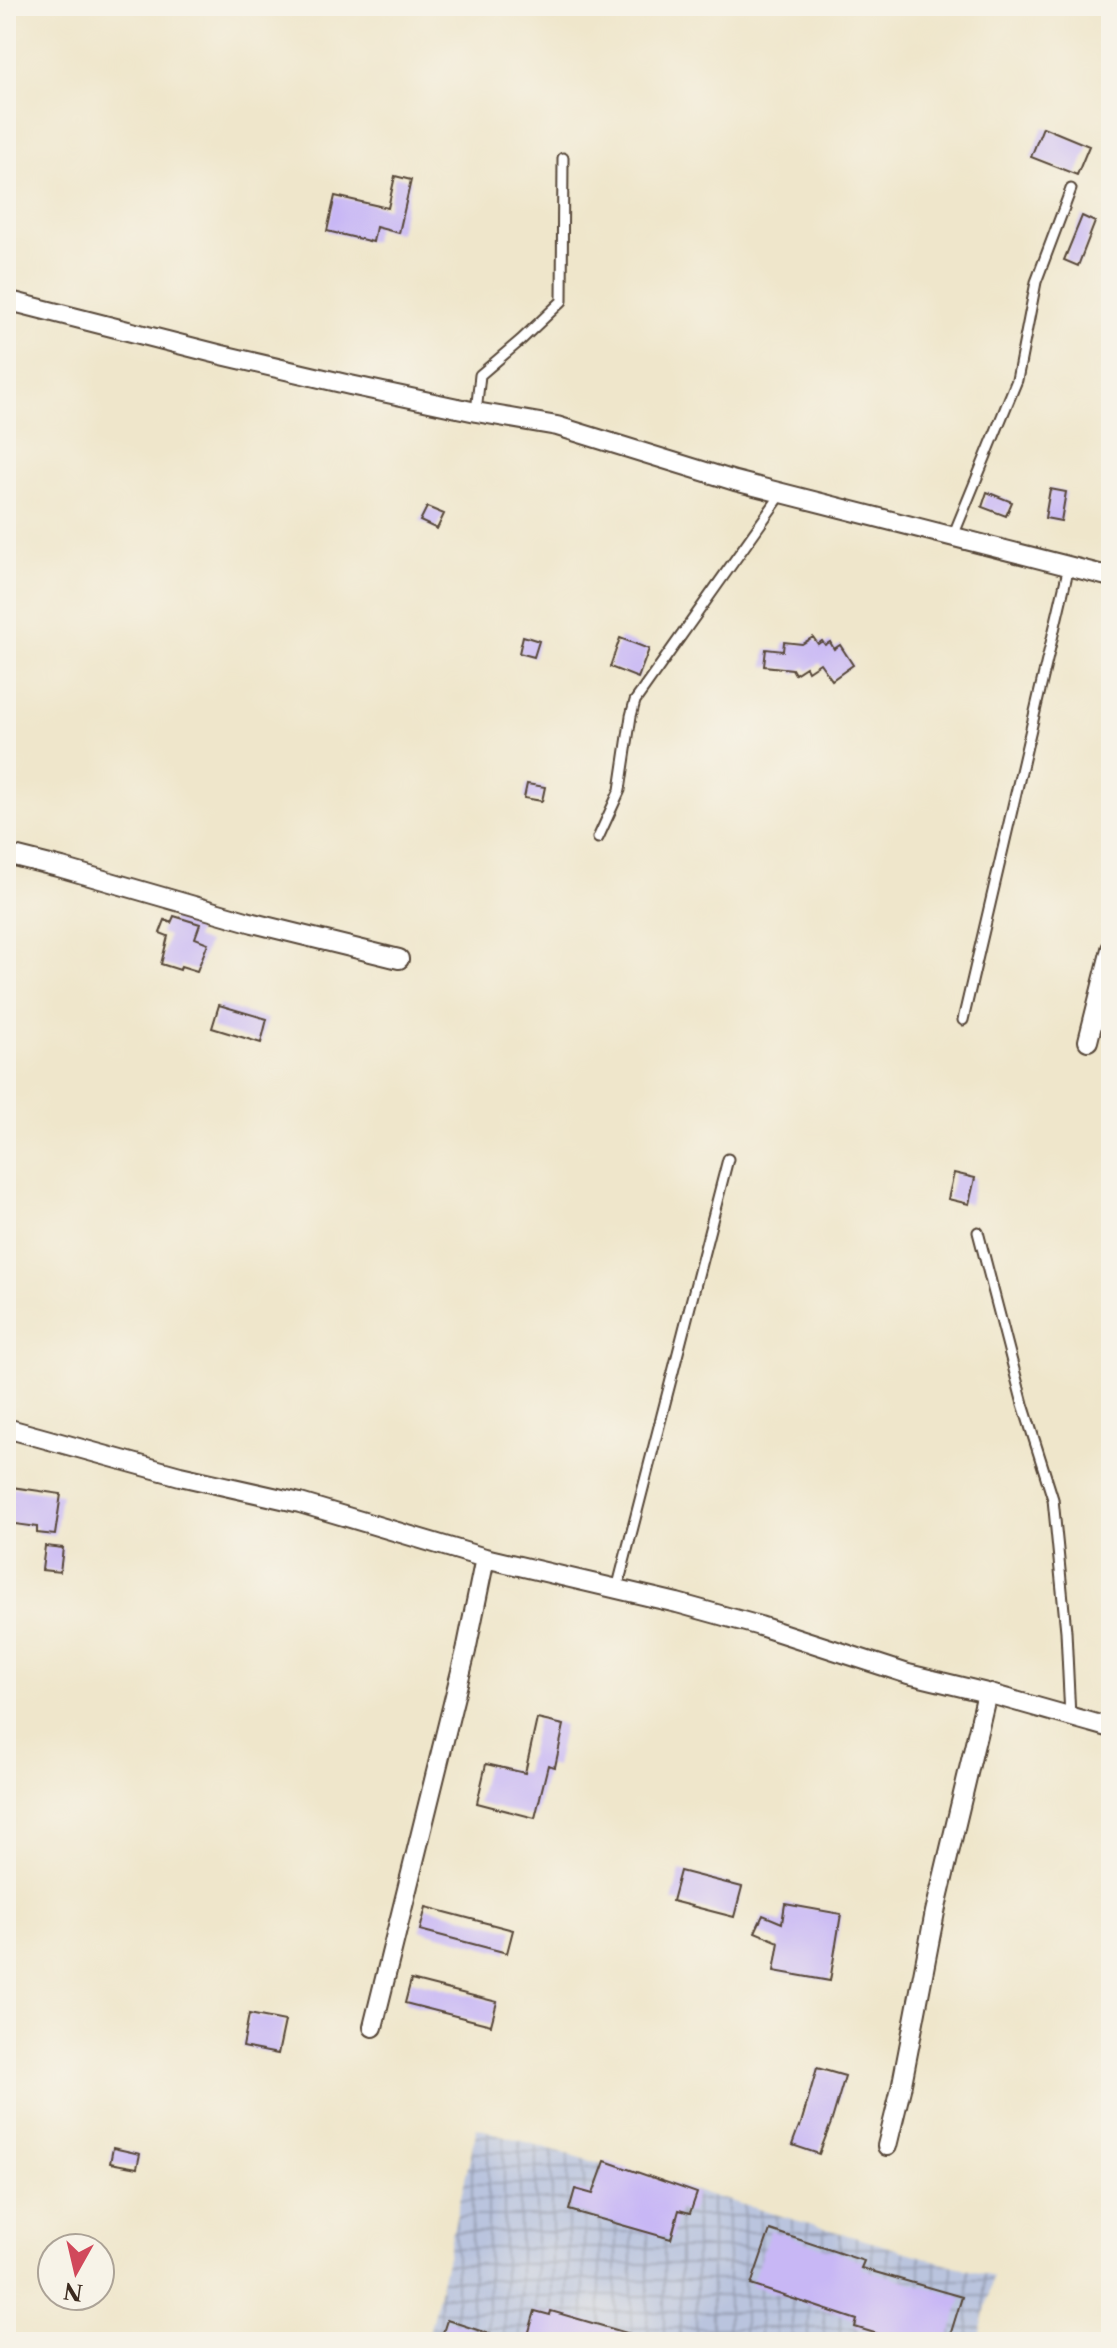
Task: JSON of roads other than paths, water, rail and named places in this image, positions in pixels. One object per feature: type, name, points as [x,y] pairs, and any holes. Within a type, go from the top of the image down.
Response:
[{"type":"street","points":[[6,300],[237,359],[476,412],[557,426],[735,481],[1111,577]]},
{"type":"street","points":[[6,854],[253,923],[399,959]]},
{"type":"street","points":[[1088,1041],[1111,949]]},
{"type":"street","points":[[6,1428],[180,1476],[300,1503],[485,1558],[677,1603],[760,1626],[908,1674],[1111,1728]]},
{"type":"street","points":[[373,2027],[466,1651],[485,1558]]},
{"type":"street","points":[[887,2146],[935,1912],[987,1693]]},
{"type":"lane","points":[[476,412],[480,375],[562,301],[563,158]]},
{"type":"lane","points":[[953,536],[1017,380],[1036,282],[1071,189]]},
{"type":"lane","points":[[598,838],[620,790],[635,701],[783,492]]},
{"type":"lane","points":[[963,1020],[1069,566]]},
{"type":"lane","points":[[617,1589],[728,1159]]},
{"type":"lane","points":[[978,1232],[1023,1404],[1053,1499],[1066,1631],[1070,1717]]}]
